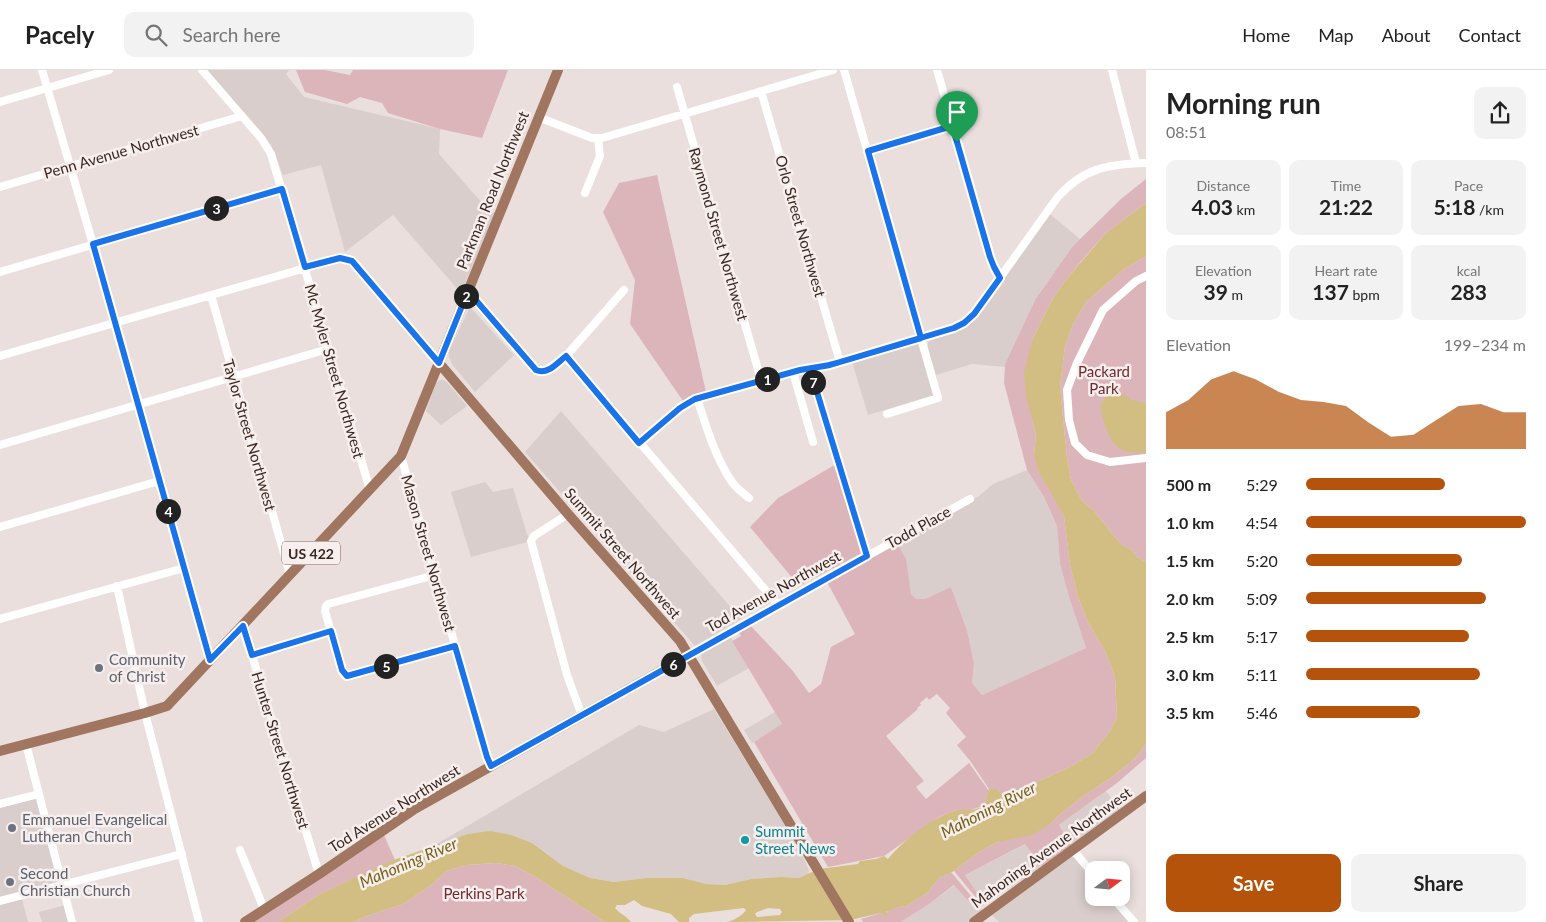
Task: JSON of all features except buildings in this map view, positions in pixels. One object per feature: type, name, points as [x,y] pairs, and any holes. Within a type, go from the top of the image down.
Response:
[{"type":"main road","name":"Parkman Road Northwest","points":[[0,751],[163,708],[172,702],[401,456],[558,70]]},
{"type":"main road","name":"Summit Street Northwest","points":[[439,363],[673,634],[689,655],[849,922]]},
{"type":"main road","name":"Tod Avenue Northwest","points":[[245,922],[413,810],[689,655]]},
{"type":"main road","name":"Mahoning Avenue Northwest","points":[[974,922],[1146,796]]},
{"type":"street","points":[[42,70],[116,323],[210,660]]},
{"type":"street","points":[[0,102],[109,70]]},
{"type":"street","name":"Mc Myler Street Northwest","points":[[202,70],[268,147],[275,165],[370,490]]},
{"type":"street","points":[[538,117],[592,138],[598,138],[833,70]]},
{"type":"street","points":[[844,70],[938,398],[887,414]]},
{"type":"street","points":[[937,70],[990,257],[1000,278]]},
{"type":"street","points":[[1112,70],[1136,164]]},
{"type":"street","name":"Raymond Street Northwest","points":[[677,87],[761,380]]},
{"type":"street","name":"Orlo Street Northwest","points":[[762,91],[840,362]]},
{"type":"street","name":"Penn Avenue Northwest","points":[[0,187],[242,116]]},
{"type":"street","points":[[868,151],[952,126]]},
{"type":"street","points":[[585,192],[600,156],[598,138]]},
{"type":"street","points":[[639,443],[680,408],[697,398],[761,380],[840,362],[954,328],[964,323],[974,314],[1057,198],[1070,185],[1097,169],[1117,165],[1146,163]]},
{"type":"street","points":[[0,272],[282,189]]},
{"type":"street","name":"Summit Street Northwest","points":[[305,267],[338,258],[354,263],[439,363]]},
{"type":"street","points":[[0,356],[305,267]]},
{"type":"street","points":[[1146,276],[1136,281],[1103,310],[1077,363],[1067,390],[1069,420],[1075,443],[1087,456],[1110,462],[1146,458]]},
{"type":"street","points":[[468,291],[535,369],[541,372],[547,371],[566,356],[624,290]]},
{"type":"street","name":"Taylor Street Northwest","points":[[211,295],[290,575]]},
{"type":"street","points":[[0,445],[328,348]]},
{"type":"street","points":[[566,356],[779,606]]},
{"type":"street","points":[[810,369],[867,556]]},
{"type":"street","points":[[793,372],[814,442]]},
{"type":"street","points":[[697,398],[709,435],[732,483],[749,498]]},
{"type":"street","name":"Mason Street Northwest","points":[[401,456],[491,766]]},
{"type":"street","points":[[0,528],[159,481]]},
{"type":"street","name":"Todd Place","points":[[867,556],[970,499]]},
{"type":"street","points":[[568,514],[534,536],[531,541],[567,675],[582,716]]},
{"type":"street","name":"Tod Avenue Northwest","points":[[689,655],[867,556]]},
{"type":"street","points":[[0,619],[184,568]]},
{"type":"street","points":[[435,575],[328,604],[325,611],[342,670],[347,676],[455,646]]},
{"type":"street","points":[[117,586],[145,713],[199,922]]},
{"type":"street","name":"Hunter Street Northwest","points":[[243,626],[319,874]]},
{"type":"street","points":[[252,655],[331,631]]},
{"type":"street","points":[[26,744],[72,922]]},
{"type":"street","points":[[0,804],[39,794]]},
{"type":"street","points":[[240,850],[264,910]]},
{"type":"street","points":[[1073,850],[1085,864]]},
{"type":"street","points":[[0,901],[182,854]]},
{"type":"street","points":[[1120,906],[1134,922]]},
{"type":"shaded area","points":[[207,70],[289,70],[286,74],[304,97],[440,129],[439,154],[490,212],[495,213],[461,293],[393,215],[345,252],[321,165],[283,175],[271,145]]},
{"type":"shaded area","points":[[1050,214],[1080,239],[1072,247],[1035,300],[1005,367],[972,364],[936,375],[928,348],[930,338],[964,326],[976,316]]},
{"type":"shaded area","points":[[470,307],[514,355],[475,392],[452,364],[449,357],[449,351]]},
{"type":"shaded area","points":[[915,342],[920,345],[935,395],[868,415],[852,362]]},
{"type":"shaded area","points":[[440,380],[447,382],[467,406],[441,425],[426,411],[436,383]]},
{"type":"shaded area","points":[[561,411],[741,619],[695,646],[525,452]]},
{"type":"shaded area","points":[[1027,470],[1044,497],[1057,526],[1060,564],[1086,648],[982,695],[972,683],[974,663],[967,630],[951,587],[925,599],[916,600],[911,594],[897,543],[979,496],[993,484]]},
{"type":"shaded area","points":[[485,482],[493,492],[513,488],[527,534],[531,541],[471,557],[451,492]]},
{"type":"shaded area","points":[[730,636],[749,668],[717,686],[702,661],[701,654]]},
{"type":"shaded area","points":[[714,709],[795,841],[809,870],[808,875],[799,878],[751,879],[725,885],[706,884],[683,878],[646,878],[614,882],[590,878],[563,866],[532,843],[435,845],[639,725],[664,732]]},
{"type":"shaded area","points":[[775,712],[782,725],[752,743],[744,730]]},
{"type":"shaded area","points":[[1106,791],[1120,810],[1071,845],[1059,825]]},
{"type":"shaded area","points":[[37,799],[59,883],[0,898],[0,808]]},
{"type":"shaded area","points":[[1026,844],[1042,866],[983,906],[984,903],[965,875]]},
{"type":"shaded area","points":[[1068,858],[1077,859],[1085,868],[1085,906],[1117,906],[1131,922],[999,922],[991,914]]},
{"type":"shaded area","points":[[955,885],[976,911],[981,908],[982,911],[967,922],[901,922],[929,904]]},
{"type":"shaded area","points":[[22,899],[28,922],[0,922],[0,905]]},
{"type":"shaded area","points":[[66,905],[70,922],[42,922],[39,912]]},
{"type":"green space","points":[[296,70],[325,70],[350,75],[353,70],[508,70],[482,138],[440,129],[388,113],[382,103],[360,97],[347,104],[305,92]]},
{"type":"green space","points":[[657,175],[706,392],[683,401],[630,324],[635,280],[603,212],[619,183]]},
{"type":"green space","points":[[1146,179],[1146,204],[1106,233],[1084,258],[1051,302],[1032,340],[1032,419],[1036,435],[1034,454],[1064,516],[1070,565],[1078,597],[1088,622],[1106,653],[1115,677],[1117,717],[1110,731],[1093,753],[1070,767],[1023,789],[1013,789],[1002,795],[997,789],[989,789],[957,745],[966,737],[946,713],[950,708],[937,694],[929,700],[927,697],[920,703],[921,705],[918,709],[886,736],[924,781],[916,787],[926,799],[969,763],[989,791],[986,801],[980,807],[970,810],[957,810],[939,817],[884,856],[828,867],[754,742],[782,724],[732,641],[741,636],[738,631],[750,625],[792,670],[809,693],[821,684],[831,647],[855,634],[827,582],[897,543],[906,559],[911,594],[916,599],[925,599],[951,587],[967,630],[974,663],[972,683],[982,695],[1086,648],[1060,564],[1057,526],[1044,497],[1027,470],[1004,383],[1005,364],[1035,300],[1072,247],[1121,199]]},
{"type":"green space","name":"Packard Park","points":[[1146,256],[1146,562],[1137,557],[1132,550],[1121,544],[1093,510],[1082,501],[1071,480],[1060,386],[1065,346],[1073,324],[1086,302],[1124,269]]},
{"type":"green space","points":[[838,463],[862,553],[799,586],[750,527],[778,498]]},
{"type":"green space","points":[[1146,744],[1146,758],[1117,783],[1059,825],[1071,845],[1042,866],[1025,844],[965,875],[984,903],[983,906],[954,871],[976,854],[997,842],[1049,825],[1083,796],[1112,777],[1134,759]]},
{"type":"green space","points":[[384,835],[395,860],[320,894],[278,922],[251,922]]},
{"type":"green space","name":"Perkins Park","points":[[496,863],[515,866],[534,876],[605,922],[353,922],[403,904],[431,885],[446,871],[466,865]]},
{"type":"green space","points":[[951,872],[981,908],[977,911],[954,885],[901,922],[863,922],[861,919],[881,913],[884,916],[893,909],[905,907],[927,893],[939,878]]},
{"type":"water","name":"Mahoning River","points":[[1146,204],[1146,256],[1124,269],[1086,302],[1073,324],[1065,346],[1060,386],[1071,480],[1082,501],[1093,510],[1121,544],[1132,550],[1137,557],[1146,562],[1146,744],[1134,759],[1112,777],[1083,796],[1049,825],[1032,835],[997,842],[976,854],[954,871],[939,878],[927,893],[905,907],[897,907],[886,912],[887,915],[884,916],[881,913],[850,920],[727,922],[742,914],[746,910],[744,908],[694,914],[689,918],[689,922],[679,922],[671,914],[642,906],[634,900],[625,905],[617,905],[615,908],[631,922],[605,922],[534,876],[515,866],[496,863],[466,865],[446,871],[431,885],[403,904],[353,922],[278,922],[320,894],[391,861],[468,834],[490,831],[511,835],[532,843],[563,866],[590,878],[614,882],[646,878],[683,878],[706,884],[725,885],[751,879],[799,878],[819,869],[858,864],[860,861],[884,856],[888,859],[910,837],[936,819],[954,811],[981,807],[986,801],[989,789],[997,789],[1002,795],[1013,789],[1023,789],[1070,767],[1093,753],[1110,731],[1117,717],[1115,677],[1106,653],[1088,622],[1078,597],[1070,565],[1064,516],[1038,470],[1034,454],[1036,435],[1026,396],[1024,373],[1032,340],[1051,302],[1065,281],[1106,233]],"holes":[[[768,908],[780,909],[782,912],[780,915],[757,917],[755,914]]]},
{"type":"water","points":[[1114,393],[1127,396],[1132,401],[1146,404],[1146,452],[1125,451],[1119,448],[1110,438],[1103,420],[1101,406],[1104,398]]},
{"type":"place","name":"Community of Christ","points":[[99,668]]},
{"type":"place","name":"Emmanuel Evangelical Lutheran Church","points":[[12,828]]},
{"type":"place","name":"Summit Street News","points":[[745,840]]},
{"type":"place","name":"Second Christian Church","points":[[10,882]]},
{"type":"route","points":[[957,142],[952,126],[868,151],[921,338],[830,365],[819,368],[810,369],[867,556],[491,766],[455,646],[347,676],[344,675],[342,670],[331,631],[252,655],[243,626],[210,660],[93,244],[282,189],[305,267],[340,258],[352,261],[439,363],[468,291],[536,370],[540,372],[547,371],[566,356],[639,443],[685,404],[700,397],[800,370],[819,368],[840,362],[954,328],[969,319],[1000,278],[990,257],[957,142]]}]
